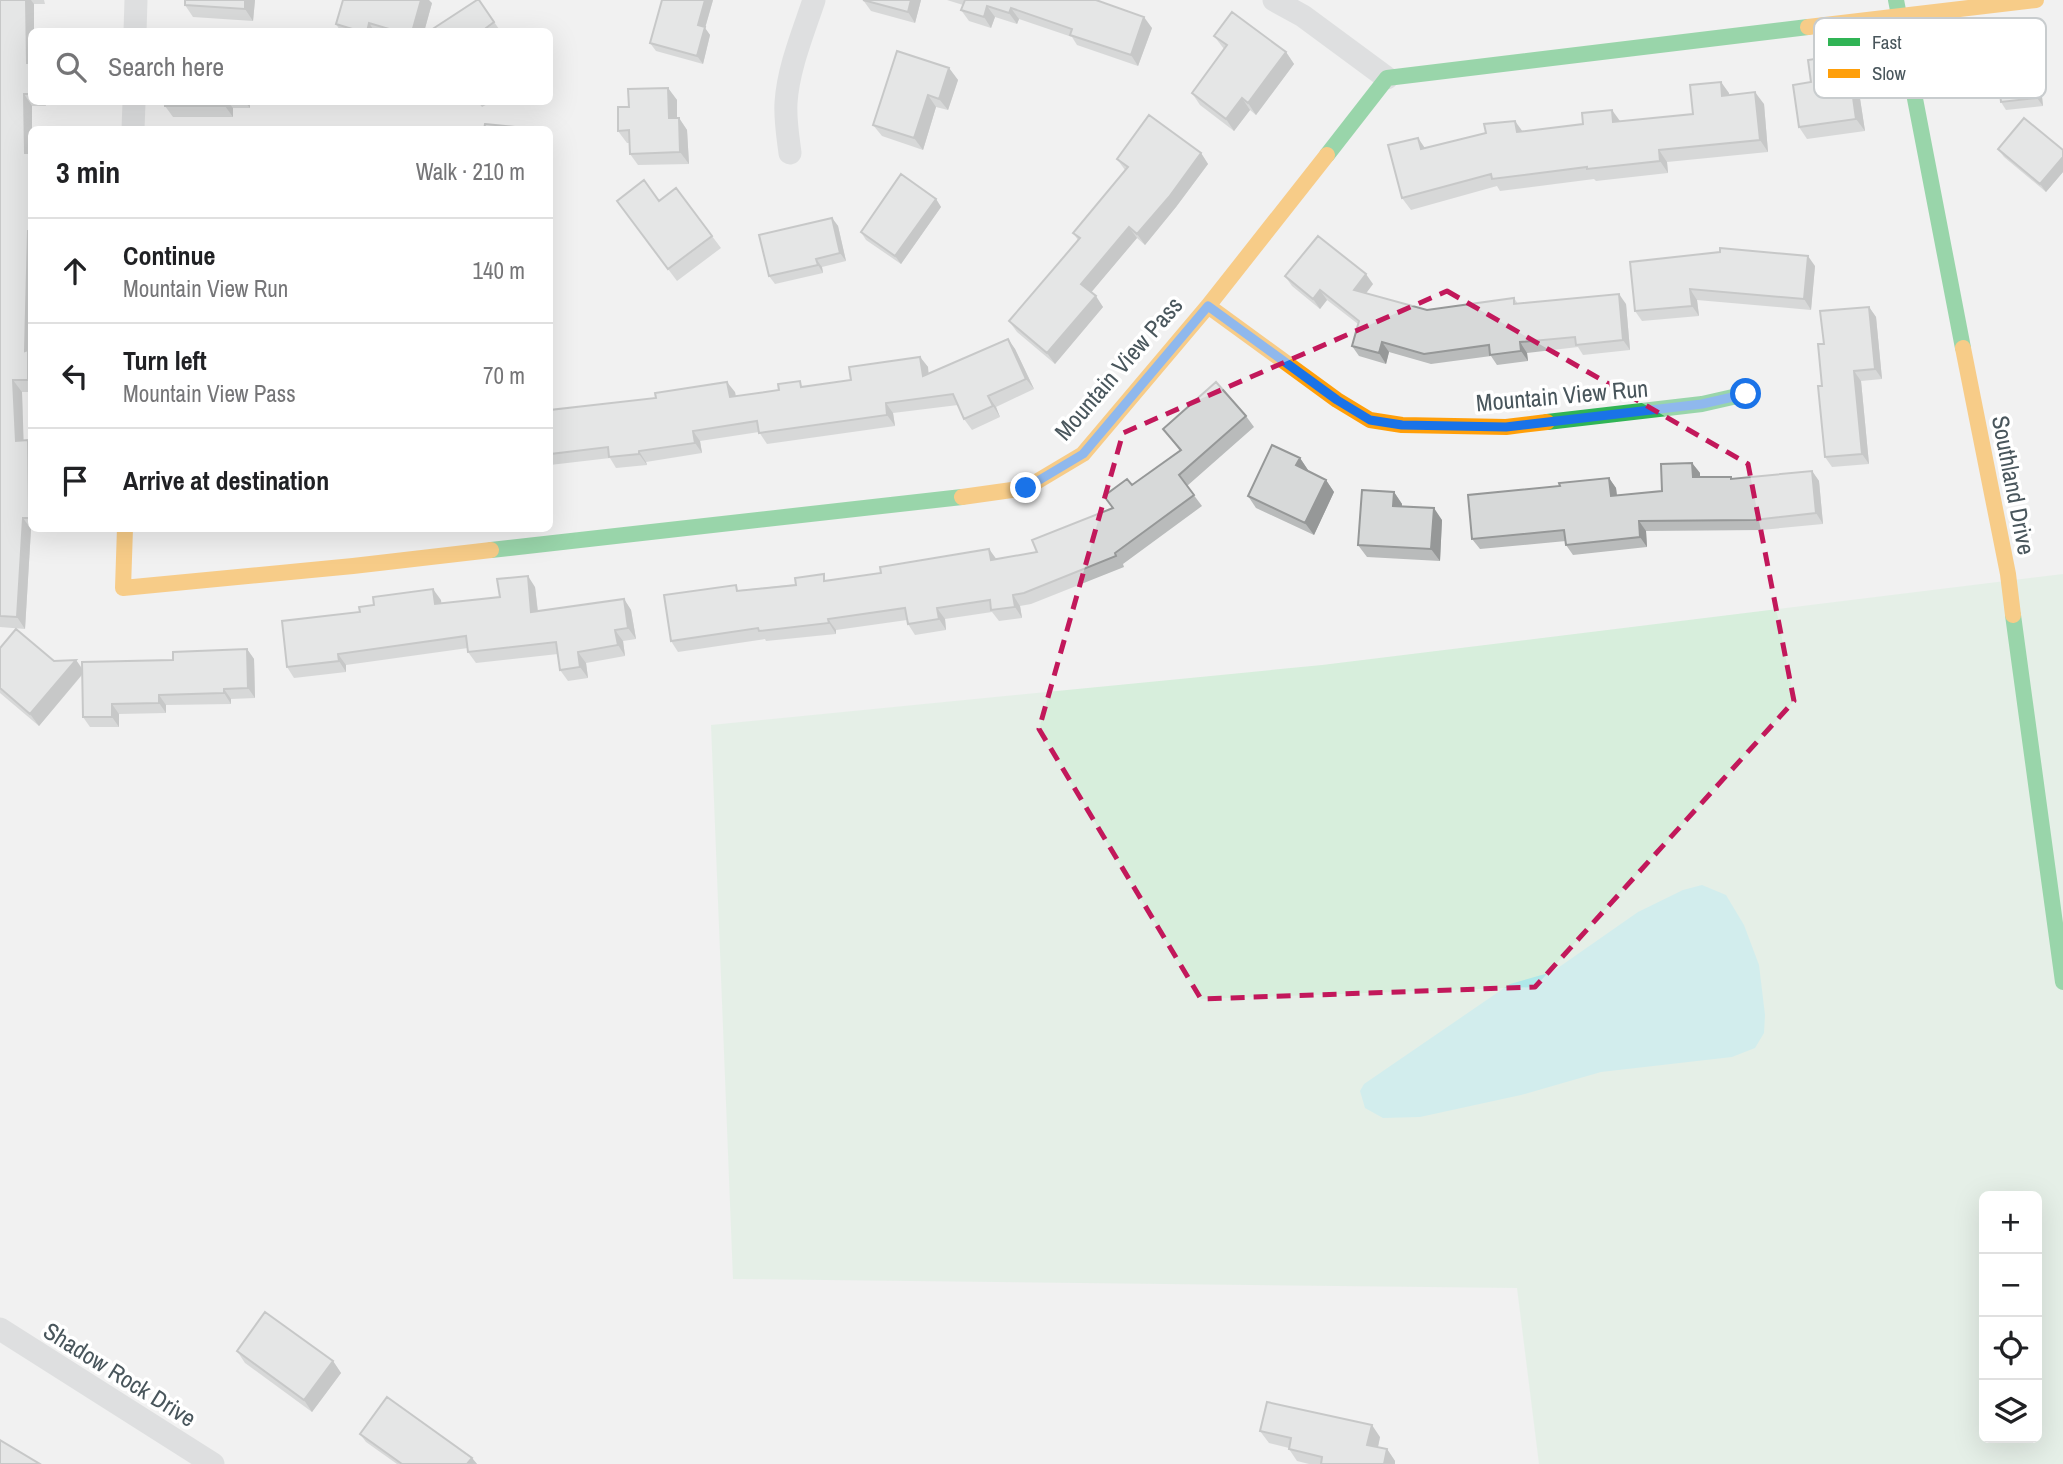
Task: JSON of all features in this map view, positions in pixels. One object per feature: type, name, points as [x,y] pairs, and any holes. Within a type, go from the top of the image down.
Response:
[{"type":"street","points":[[135,28],[136,0]]},
{"type":"street","points":[[790,153],[786,99],[814,0]]},
{"type":"street","points":[[1273,0],[1303,16],[1387,78],[1814,27]]},
{"type":"street","name":"Southland Drive","points":[[1896,0],[1898,17]]},
{"type":"street","points":[[1890,18],[2036,0]]},
{"type":"street","name":"Mountain View Pass","points":[[125,532],[123,588],[353,566],[1026,488],[1083,454],[1208,306],[1387,78]]},
{"type":"street","name":"Southland Drive","points":[[1914,98],[2008,574],[2063,982]]},
{"type":"street","points":[[133,126],[134,105]]},
{"type":"street","name":"Mountain View Run","points":[[1208,306],[1337,400],[1370,420],[1391,424],[1506,427],[1702,404],[1746,394]]},
{"type":"street","name":"Shadow Rock Drive","points":[[0,1329],[212,1464]]},
{"type":"highlighted area","points":[[1447,291],[1748,464],[1794,701],[1535,987],[1201,999],[1039,729],[1123,433]]},
{"type":"green space","points":[[2063,574],[2063,1464],[1539,1464],[1517,1288],[733,1279],[711,725],[1322,665]]},
{"type":"water","points":[[1702,885],[1726,895],[1744,925],[1759,965],[1765,1015],[1764,1033],[1755,1048],[1732,1057],[1601,1072],[1521,1095],[1420,1117],[1383,1118],[1365,1108],[1360,1091],[1364,1084],[1510,984],[1552,972],[1638,912],[1683,890]]},
{"type":"building","points":[[0,0],[26,0],[28,94],[24,94],[25,153],[28,153],[28,231],[25,351],[28,350],[28,380],[13,380],[16,441],[28,440],[28,518],[23,518],[17,617],[0,616]]},
{"type":"building","points":[[185,0],[245,0],[245,9],[185,5]]},
{"type":"building","points":[[343,0],[421,0],[413,28],[386,28],[369,23],[368,28],[349,28],[336,24]]},
{"type":"building","points":[[477,0],[494,22],[486,28],[434,28]]},
{"type":"building","points":[[662,0],[705,0],[698,25],[705,27],[697,56],[650,43]]},
{"type":"building","points":[[863,0],[911,0],[908,12]]},
{"type":"building","points":[[965,0],[1096,0],[1144,17],[1131,55],[1070,35],[1072,29],[1011,8],[1009,13],[987,6],[984,17],[961,10]]},
{"type":"building","points":[[1232,12],[1286,52],[1248,103],[1242,98],[1226,119],[1192,93],[1227,45],[1214,36]]},
{"type":"building","points":[[897,51],[949,68],[939,99],[928,95],[914,138],[873,125]]},
{"type":"building","points":[[1814,59],[1814,98],[1853,98],[1856,119],[1799,127],[1793,85],[1811,82],[1808,60]]},
{"type":"building","points":[[1721,82],[1722,96],[1755,92],[1760,140],[1659,150],[1660,161],[1492,179],[1491,174],[1402,198],[1388,145],[1418,138],[1421,149],[1486,133],[1484,124],[1515,121],[1517,132],[1583,124],[1582,113],[1612,110],[1613,122],[1693,114],[1690,85]]},
{"type":"building","points":[[668,88],[669,118],[679,118],[680,152],[630,154],[629,130],[618,131],[618,107],[629,107],[628,89]]},
{"type":"building","points":[[2001,98],[2037,98],[2001,102]]},
{"type":"building","points":[[165,105],[225,105],[225,106]]},
{"type":"building","points":[[1149,115],[1201,153],[1169,197],[1137,234],[1129,227],[1081,284],[1096,296],[1047,353],[1009,321],[1080,238],[1073,233],[1128,167],[1117,159]]},
{"type":"building","points":[[2024,118],[2063,150],[2063,157],[2040,184],[1998,149]]},
{"type":"building","points":[[901,174],[936,199],[895,256],[861,232]]},
{"type":"building","points":[[644,180],[659,201],[676,188],[712,236],[668,269],[617,201]]},
{"type":"building","points":[[832,218],[840,253],[816,259],[818,265],[769,276],[759,235]]},
{"type":"building","points":[[1318,236],[1366,274],[1354,290],[1427,310],[1514,298],[1514,304],[1619,294],[1623,340],[1576,345],[1575,337],[1520,342],[1521,351],[1490,355],[1489,345],[1424,354],[1382,342],[1379,353],[1352,346],[1359,321],[1320,290],[1313,299],[1285,276]]},
{"type":"building","points":[[1720,248],[1808,256],[1804,299],[1690,289],[1692,306],[1635,311],[1630,262],[1720,252]]},
{"type":"building","points":[[1869,307],[1875,369],[1854,371],[1862,454],[1825,457],[1818,386],[1822,386],[1818,344],[1824,344],[1820,311]]},
{"type":"building","points":[[1008,339],[1026,379],[988,396],[993,406],[964,419],[953,394],[886,403],[887,415],[759,433],[757,421],[693,431],[695,443],[639,451],[639,454],[609,457],[608,447],[553,454],[553,410],[656,398],[655,393],[727,382],[730,397],[779,390],[778,384],[800,381],[801,387],[851,380],[849,367],[920,357],[923,376]]},
{"type":"building","points":[[1216,382],[1246,416],[1179,475],[1194,495],[1115,553],[1116,556],[1013,595],[1015,607],[991,610],[990,600],[937,608],[939,619],[908,624],[905,608],[828,619],[829,623],[759,631],[758,628],[671,641],[664,595],[736,585],[737,591],[796,585],[795,578],[824,574],[824,581],[881,573],[880,567],[989,549],[991,560],[1037,552],[1032,540],[1113,508],[1104,496],[1127,479],[1132,485],[1181,450],[1163,429]]},
{"type":"building","points":[[1272,445],[1300,458],[1296,465],[1326,480],[1305,523],[1248,496]]},
{"type":"building","points":[[1692,463],[1693,477],[1731,479],[1812,471],[1816,513],[1754,520],[1639,521],[1640,537],[1566,545],[1564,530],[1472,539],[1468,495],[1609,478],[1611,496],[1662,491],[1661,464]]},
{"type":"building","points":[[1362,490],[1394,492],[1393,506],[1434,508],[1431,549],[1358,545]]},
{"type":"building","points":[[528,576],[531,612],[624,599],[628,628],[615,630],[618,645],[578,652],[580,667],[560,670],[556,642],[468,652],[466,636],[338,654],[339,661],[287,667],[282,621],[360,612],[359,607],[374,605],[373,597],[433,589],[435,604],[500,597],[497,579]]},
{"type":"building","points":[[16,629],[54,661],[76,660],[30,714],[0,688],[0,648]]},
{"type":"building","points":[[247,649],[248,688],[224,689],[224,693],[159,695],[159,703],[112,704],[112,717],[83,717],[82,662],[173,660],[173,652]]},
{"type":"building","points":[[265,1312],[333,1361],[304,1400],[237,1351]]},
{"type":"building","points":[[387,1397],[472,1458],[467,1464],[402,1464],[360,1434]]},
{"type":"building","points":[[1267,1402],[1372,1425],[1367,1445],[1387,1449],[1384,1464],[1321,1464],[1322,1457],[1289,1449],[1291,1438],[1260,1431]]},
{"type":"building","points":[[0,1440],[40,1464],[0,1464]]},
{"type":"traffic: fast","points":[[1896,0],[1899,18]]},
{"type":"traffic: fast","points":[[1327,155],[1387,78],[1808,27]]},
{"type":"traffic: fast","points":[[1915,98],[1963,348]]},
{"type":"traffic: fast","points":[[1547,422],[1702,404],[1746,394]]},
{"type":"traffic: fast","points":[[491,550],[962,497]]},
{"type":"traffic: fast","points":[[2013,615],[2063,982]]},
{"type":"traffic: slow","points":[[1884,18],[2036,0]]},
{"type":"traffic: slow","points":[[1808,27],[1814,26]]},
{"type":"traffic: slow","points":[[962,497],[1026,488],[1083,454],[1208,306],[1327,155]]},
{"type":"traffic: slow","points":[[1208,306],[1337,400],[1370,420],[1402,425],[1506,427],[1547,422]]},
{"type":"traffic: slow","points":[[1963,348],[2008,574],[2013,615]]},
{"type":"traffic: slow","points":[[125,532],[123,588],[491,550]]},
{"type":"route","points":[[1026,488],[1083,454],[1208,306],[1337,400],[1370,420],[1402,425],[1506,427],[1702,404],[1746,394]]}]
